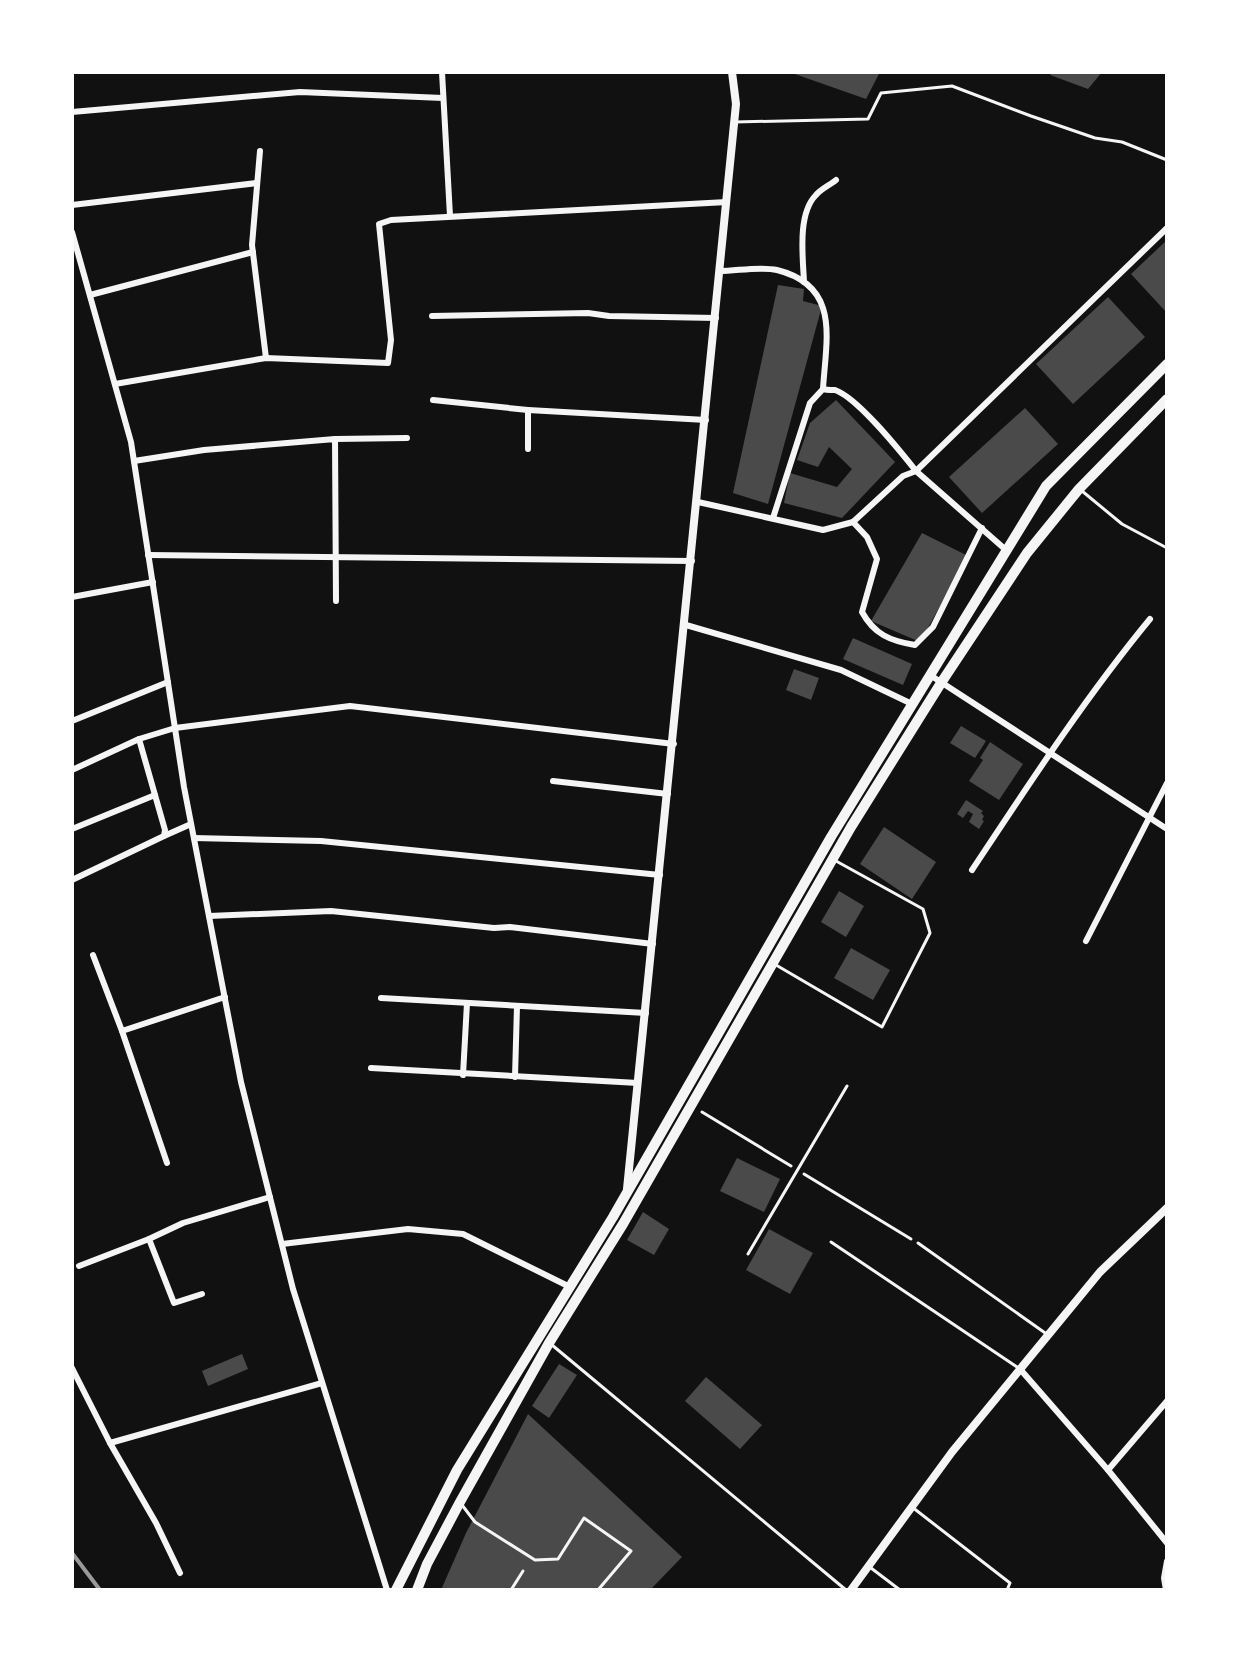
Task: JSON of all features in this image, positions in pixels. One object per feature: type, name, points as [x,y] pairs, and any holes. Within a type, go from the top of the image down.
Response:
[{"type":"main road","points":[[396,1590],[457,1470],[627,1194],[831,837],[1046,486],[1167,364]]},
{"type":"main road","points":[[417,1590],[427,1564],[460,1502],[549,1343],[629,1214],[833,860],[941,683],[1027,553],[1079,489],[1167,399]]},
{"type":"street","points":[[442,72],[450,216]]},
{"type":"street","points":[[627,1194],[735,122],[732,72]]},
{"type":"street","points":[[72,112],[300,92],[443,98]]},
{"type":"street","points":[[260,151],[253,252],[266,358]]},
{"type":"street","points":[[804,282],[802,237],[808,211],[814,197],[836,180]]},
{"type":"street","points":[[72,205],[257,183]]},
{"type":"street","points":[[115,384],[266,358],[388,363],[391,340],[379,224],[391,220],[727,202]]},
{"type":"street","points":[[698,502],[823,530],[853,522],[903,476],[916,471],[1167,228]]},
{"type":"street","points":[[72,232],[134,461],[191,824],[241,1082],[282,1244],[387,1590]]},
{"type":"street","points":[[90,295],[253,252]]},
{"type":"street","points":[[720,271],[776,270],[804,282],[824,303],[827,329],[823,389],[810,403],[773,518]]},
{"type":"street","points":[[432,316],[588,313],[716,318]]},
{"type":"street","points":[[823,389],[835,390],[846,397],[879,427],[916,471],[1006,550]]},
{"type":"street","points":[[433,400],[528,410],[706,420]]},
{"type":"street","points":[[528,410],[528,449]]},
{"type":"street","points":[[134,461],[204,450],[335,439],[407,438]]},
{"type":"street","points":[[335,439],[336,601]]},
{"type":"street","points":[[853,522],[867,537],[877,559],[862,612],[871,627],[893,642],[915,645],[933,627],[982,528]]},
{"type":"street","points":[[148,555],[692,561]]},
{"type":"street","points":[[72,597],[153,582]]},
{"type":"street","points":[[972,870],[1050,753],[1120,655],[1150,619]]},
{"type":"street","points":[[686,625],[841,670],[912,704]]},
{"type":"street","points":[[930,675],[1167,829]]},
{"type":"street","points":[[72,721],[168,682]]},
{"type":"street","points":[[72,770],[139,739],[175,728],[350,706],[674,744]]},
{"type":"street","points":[[139,739],[164,836]]},
{"type":"street","points":[[553,781],[668,794]]},
{"type":"street","points":[[1086,941],[1167,783]]},
{"type":"street","points":[[72,829],[155,795]]},
{"type":"street","points":[[72,880],[191,824]]},
{"type":"street","points":[[194,838],[321,841],[660,875]]},
{"type":"street","points":[[209,916],[331,911],[653,944]]},
{"type":"street","points":[[93,955],[167,1163]]},
{"type":"street","points":[[122,1031],[225,997]]},
{"type":"street","points":[[381,998],[646,1013]]},
{"type":"street","points":[[463,1075],[467,1003]]},
{"type":"street","points":[[515,1077],[517,1006]]},
{"type":"street","points":[[371,1068],[638,1083]]},
{"type":"street","points":[[79,1266],[183,1223],[270,1197]]},
{"type":"street","points":[[848,1590],[952,1452],[1100,1272],[1167,1208]]},
{"type":"street","points":[[282,1244],[408,1229],[463,1234],[570,1287]]},
{"type":"street","points":[[149,1239],[174,1303],[202,1294]]},
{"type":"street","points":[[72,1368],[180,1573]]},
{"type":"street","points":[[1020,1369],[1167,1543]]},
{"type":"street","points":[[110,1443],[322,1383]]},
{"type":"street","points":[[1108,1470],[1167,1401]]},
{"type":"street","points":[[1166,1590],[1164,1578],[1167,1561]]},
{"type":"lane","points":[[735,122],[868,119],[881,93],[952,86],[1031,116],[1095,138],[1122,142],[1167,160]]},
{"type":"lane","points":[[1079,489],[1122,524],[1167,548]]},
{"type":"lane","points":[[773,963],[882,1027],[930,933],[927,921],[923,909],[833,860]]},
{"type":"lane","points":[[748,1254],[847,1086]]},
{"type":"lane","points":[[831,1242],[1020,1369]]},
{"type":"lane","points":[[918,1243],[1048,1335]]},
{"type":"lane","points":[[549,1343],[848,1590]]},
{"type":"lane","points":[[460,1502],[475,1522],[535,1560],[558,1559],[584,1518],[631,1551],[598,1590]]},
{"type":"lane","points":[[912,1507],[1010,1583],[1007,1590]]},
{"type":"lane","points":[[868,1566],[900,1590]]},
{"type":"lane","points":[[511,1590],[523,1571]]},
{"type":"building","points":[[789,72],[880,72],[866,99]]},
{"type":"building","points":[[1053,72],[1102,72],[1088,89],[1050,75]]},
{"type":"building","points":[[1167,240],[1167,313],[1131,274]]},
{"type":"building","points":[[778,285],[804,289],[803,301],[822,306],[768,504],[733,493]]},
{"type":"building","points":[[1108,297],[1145,337],[1073,404],[1036,364]]},
{"type":"building","points":[[836,400],[895,462],[842,518],[784,503],[790,473],[837,487],[852,469],[829,447],[818,467],[797,460],[810,423]]},
{"type":"building","points":[[1025,408],[1058,444],[982,513],[949,477]]},
{"type":"building","points":[[922,533],[968,556],[920,642],[871,621]]},
{"type":"building","points":[[853,638],[912,664],[903,685],[843,659]]},
{"type":"building","points":[[794,669],[819,678],[811,700],[786,690]]},
{"type":"building","points":[[961,726],[986,741],[975,758],[950,743]]},
{"type":"building","points":[[990,742],[1023,764],[999,800],[969,781]]},
{"type":"building","points":[[966,800],[983,811],[984,821],[979,829],[969,822],[973,814],[968,811],[963,818],[957,814]]},
{"type":"building","points":[[884,827],[936,862],[912,899],[860,864]]},
{"type":"building","points":[[839,891],[864,906],[846,937],[821,922]]},
{"type":"building","points":[[851,948],[890,970],[873,1000],[834,978]]},
{"type":"building","points":[[737,1158],[780,1179],[764,1212],[720,1191]]},
{"type":"building","points":[[643,1212],[669,1229],[654,1255],[627,1240]]},
{"type":"building","points":[[769,1229],[813,1253],[790,1294],[746,1270]]},
{"type":"building","points":[[242,1354],[248,1369],[208,1386],[202,1371]]},
{"type":"building","points":[[559,1364],[577,1375],[549,1418],[532,1406]]},
{"type":"building","points":[[706,1377],[762,1425],[740,1449],[685,1401]]},
{"type":"building","points":[[528,1414],[682,1557],[650,1590],[441,1590],[466,1533]]},
{"type":"railway","points":[[72,1553],[100,1590]]}]
